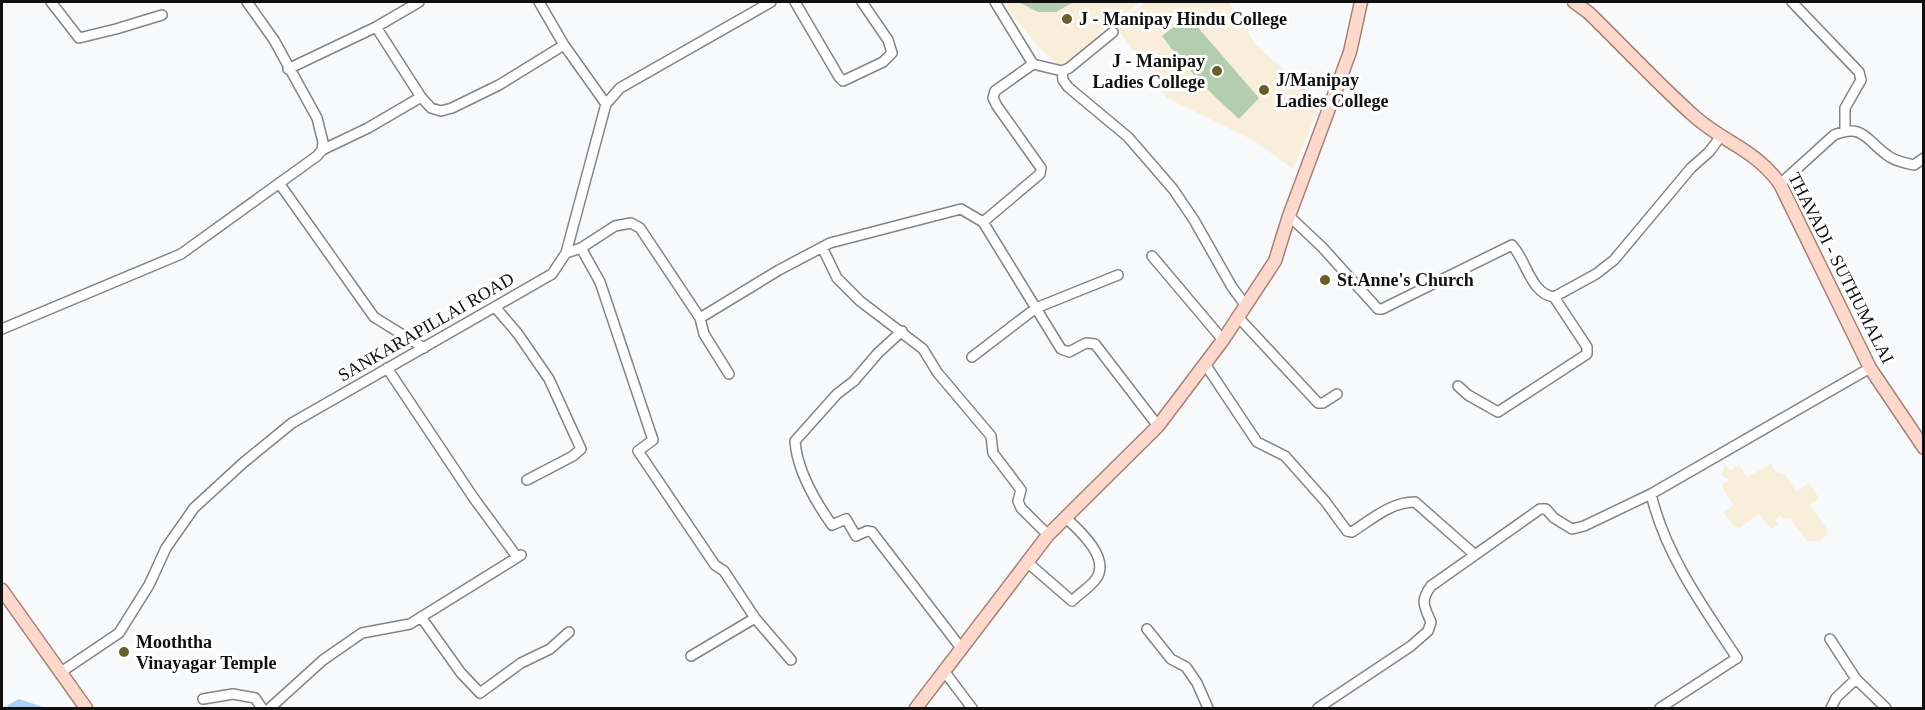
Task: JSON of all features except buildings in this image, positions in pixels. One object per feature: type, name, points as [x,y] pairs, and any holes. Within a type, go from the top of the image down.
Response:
[{"type":"main road","points":[[916,708],[1048,535],[1158,426],[1239,318],[1275,261],[1289,216],[1350,52],[1361,2]]},
{"type":"main road","name":"THAVADI - SUTHUMALAI","points":[[1574,2],[1695,117],[1768,167],[1780,184],[1870,368],[1923,448]]},
{"type":"main road","points":[[2,591],[86,708]]},
{"type":"street","points":[[51,2],[79,38],[162,15]]},
{"type":"street","points":[[247,2],[274,40],[317,118],[323,142],[322,150]]},
{"type":"street","points":[[288,69],[376,27],[419,2]]},
{"type":"street","points":[[539,2],[564,45],[606,104],[620,88],[771,2]]},
{"type":"street","points":[[795,2],[843,81],[883,62],[892,53],[888,40],[862,2]]},
{"type":"street","points":[[995,2],[1033,64],[1062,71],[1069,68],[1113,32]]},
{"type":"street","points":[[1792,2],[1859,72],[1861,80],[1845,108],[1845,130]]},
{"type":"street","points":[[376,27],[421,97],[431,108],[441,111],[499,85],[564,45]]},
{"type":"street","points":[[983,222],[1040,174],[1041,168],[1005,121],[993,98],[995,91],[1033,64]]},
{"type":"street","points":[[1062,71],[1068,87],[1128,137],[1173,189],[1194,220],[1232,287],[1246,306]]},
{"type":"street","points":[[2,329],[181,255],[317,156],[322,150],[368,128],[421,97]]},
{"type":"street","name":"SANKARAPILLAI ROAD","points":[[61,672],[119,633],[149,585],[166,548],[194,508],[243,463],[292,423],[552,274],[566,253],[606,104]]},
{"type":"street","points":[[1780,184],[1834,135],[1845,130],[1860,131],[1888,157],[1903,163],[1914,165],[1923,158]]},
{"type":"street","points":[[1289,216],[1322,248],[1377,309],[1382,309],[1512,244],[1520,253],[1536,286],[1547,296],[1554,297],[1596,274],[1614,260],[1691,168],[1709,152],[1721,136]]},
{"type":"street","points":[[279,183],[374,318],[424,348]]},
{"type":"street","points":[[700,318],[779,270],[830,243],[961,209],[983,222],[1061,349],[1069,352],[1086,344],[1095,344],[1158,426]]},
{"type":"street","points":[[566,253],[581,248],[615,226],[631,223],[640,228],[700,318],[704,334],[729,374]]},
{"type":"street","points":[[822,247],[837,278],[860,302],[902,331],[923,349],[937,372],[992,436],[993,453],[1021,490],[1018,501],[1021,508],[1048,535]]},
{"type":"street","points":[[581,248],[600,282],[653,440],[638,451],[715,565],[724,572],[755,618],[790,660]]},
{"type":"street","points":[[1152,256],[1223,340]]},
{"type":"street","points":[[972,357],[1036,309],[1118,275]]},
{"type":"street","points":[[1458,386],[1468,395],[1498,412],[1587,354],[1587,347],[1554,297]]},
{"type":"street","points":[[495,307],[518,334],[549,379],[581,449],[573,456],[527,480]]},
{"type":"street","points":[[1239,318],[1318,403],[1323,403],[1337,394]]},
{"type":"street","points":[[902,331],[878,353],[854,381],[837,394],[795,441],[796,454],[818,506],[832,525],[846,519],[856,536],[867,531],[872,532],[961,648]]},
{"type":"street","points":[[1205,364],[1257,442],[1285,456],[1325,501],[1347,531],[1352,532],[1401,502],[1415,502],[1474,554]]},
{"type":"street","points":[[270,708],[323,660],[362,633],[410,624],[519,556],[473,497],[387,368]]},
{"type":"street","points":[[1318,708],[1411,646],[1428,631],[1431,622],[1425,607],[1424,596],[1431,586],[1540,509],[1546,509],[1554,518],[1572,529],[1584,526],[1651,494],[1870,368]]},
{"type":"street","points":[[1651,494],[1656,516],[1693,593],[1737,658],[1660,708]]},
{"type":"street","points":[[1027,562],[1072,601],[1096,578],[1101,567],[1098,557],[1083,534],[1065,517]]},
{"type":"street","points":[[421,617],[461,673],[480,693],[521,663],[550,649],[569,632]]},
{"type":"street","points":[[691,656],[755,618]]},
{"type":"street","points":[[1147,629],[1171,659],[1186,667],[1197,683],[1208,708]]},
{"type":"street","points":[[1830,639],[1856,680],[1886,708]]},
{"type":"street","points":[[944,671],[972,708]]},
{"type":"street","points":[[1831,708],[1836,698],[1856,680]]},
{"type":"street","points":[[203,699],[233,694],[255,698],[262,708]]},
{"type":"shaded area","name":"J - Manipay Hindu College","points":[[1002,2],[1140,2],[1096,36],[1094,45],[1063,69],[1039,47]]},
{"type":"shaded area","name":"J - Manipay Ladies College","points":[[1146,2],[1229,2],[1256,45],[1321,103],[1293,169],[1253,140],[1167,98],[1115,25]]},
{"type":"shaded area","points":[[1771,464],[1777,473],[1780,471],[1784,473],[1796,491],[1809,483],[1819,498],[1810,505],[1827,529],[1827,534],[1820,541],[1807,541],[1790,518],[1784,519],[1781,515],[1775,520],[1778,524],[1771,529],[1759,514],[1740,528],[1734,526],[1723,513],[1734,505],[1724,491],[1722,483],[1728,482],[1728,479],[1721,475],[1725,466],[1731,470],[1739,465],[1747,477]]},
{"type":"green space","points":[[1018,2],[1074,2],[1056,12],[1038,12]]},
{"type":"green space","points":[[1188,16],[1259,98],[1239,119],[1198,79],[1162,36]]},
{"type":"water","points":[[19,699],[43,707],[45,708],[3,708]]},
{"type":"place","name":"J - Manipay Hindu College","points":[[1067,19]]},
{"type":"place","name":"J - Manipay Ladies College","points":[[1217,71]]},
{"type":"place","name":"J/Manipay Ladies College","points":[[1264,90]]},
{"type":"place","name":"St.Anne's Church","points":[[1325,280]]},
{"type":"place","name":"Mooththa Vinayagar Temple","points":[[124,652]]}]
